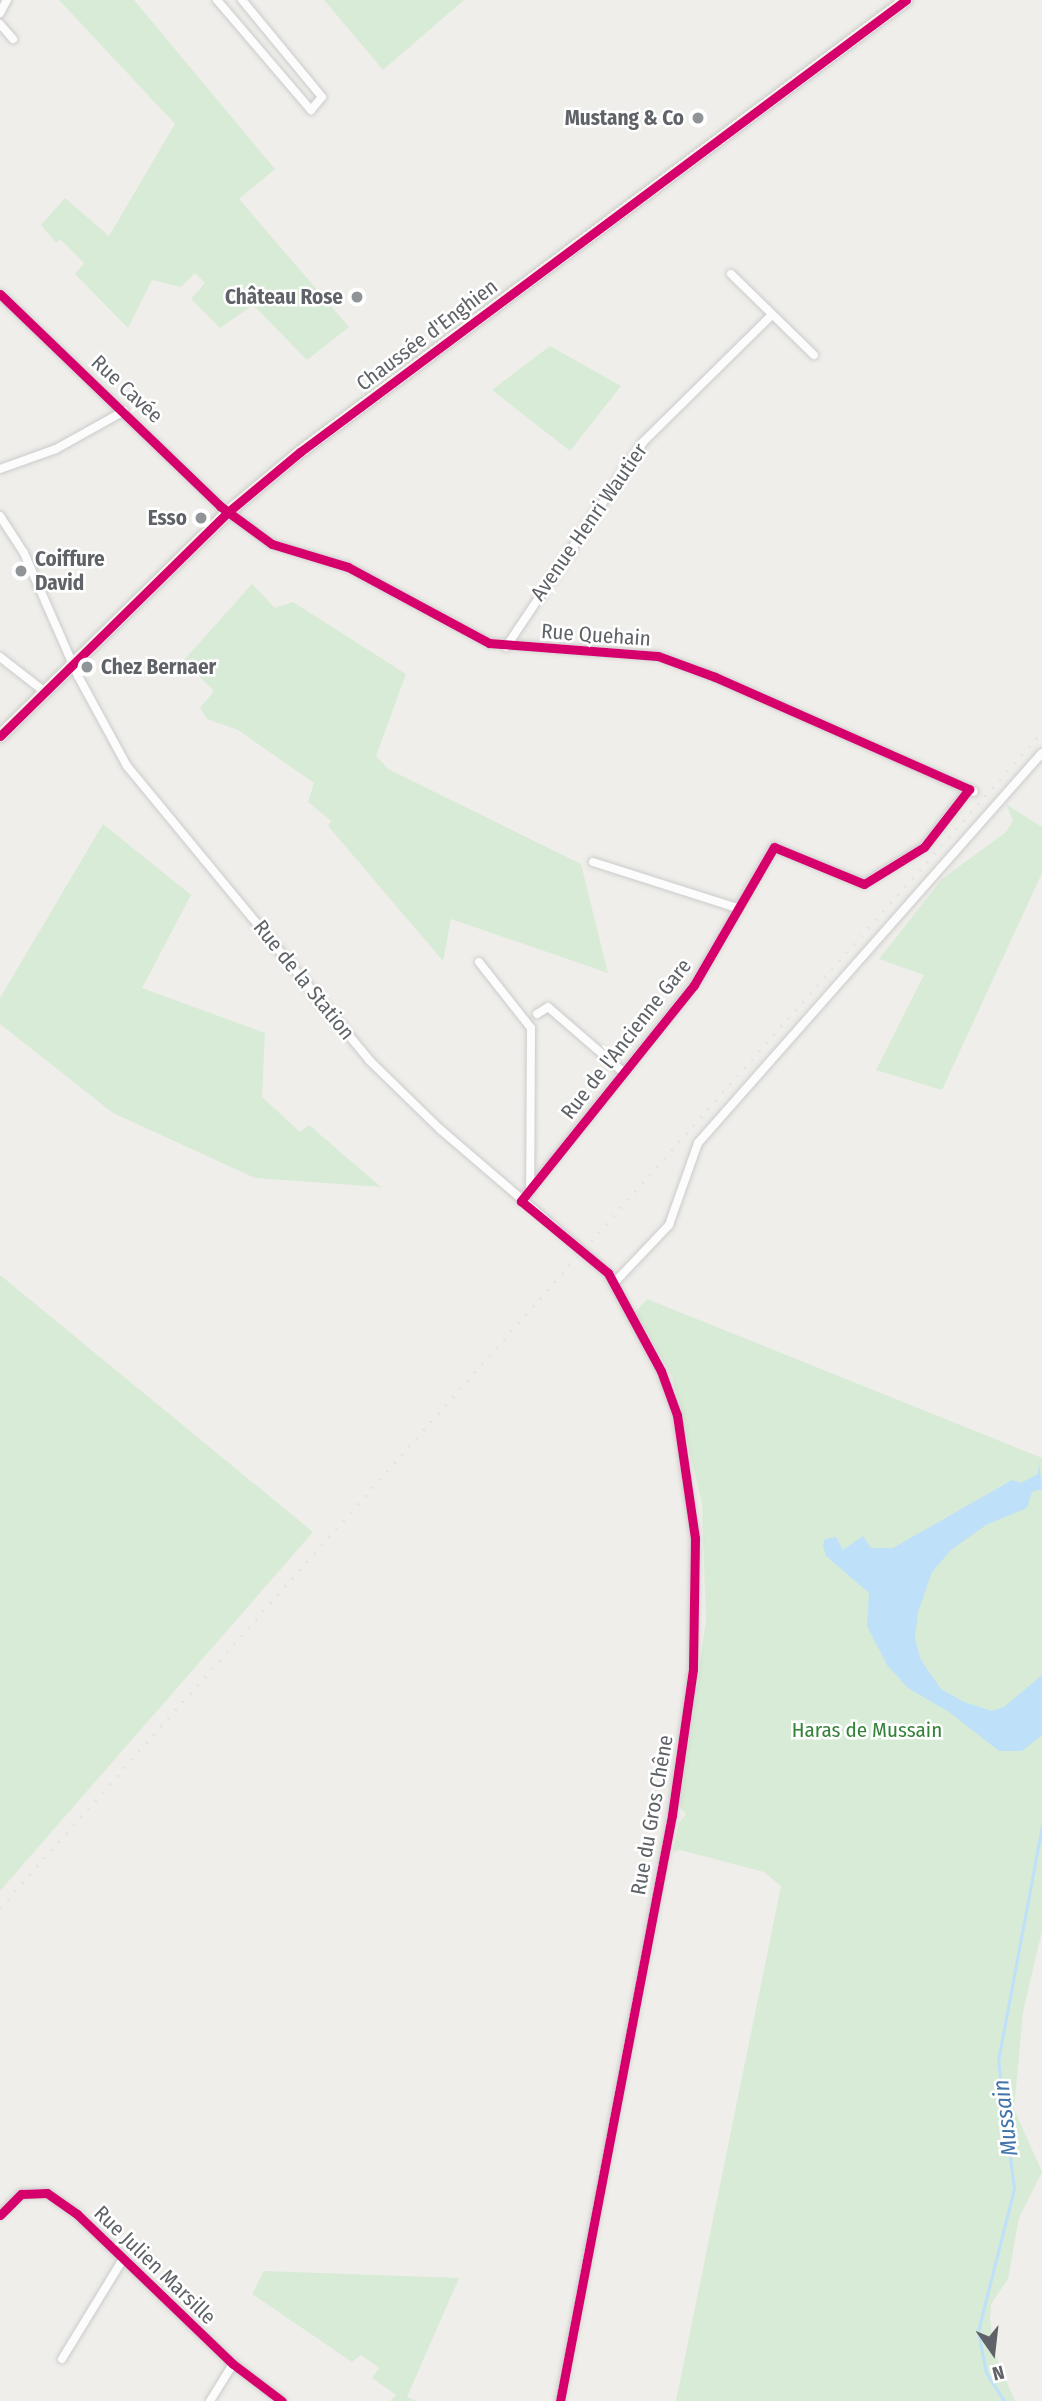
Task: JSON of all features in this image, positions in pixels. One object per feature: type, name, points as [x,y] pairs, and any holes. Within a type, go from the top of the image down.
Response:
[{"type":"main road","name":"Chaussée d'Enghien","points":[[0,736],[228,512],[311,444],[906,0]]},
{"type":"street","points":[[0,13],[7,0]]},
{"type":"street","points":[[217,0],[311,110],[322,97],[242,0]]},
{"type":"street","points":[[0,24],[13,38]]},
{"type":"street","points":[[731,274],[814,355]]},
{"type":"street","name":"Rue Cavée","points":[[0,294],[228,512]]},
{"type":"street","name":"Avenue Henri Wautier","points":[[506,647],[643,442],[772,315]]},
{"type":"street","points":[[0,469],[56,449],[124,411]]},
{"type":"street","name":"Rue Quehain","points":[[228,512],[272,544],[348,567],[476,638],[506,647],[657,656],[715,677],[972,790]]},
{"type":"street","name":"Rue de la Station","points":[[0,516],[24,553],[104,728],[127,766],[370,1061],[521,1200],[586,1254]]},
{"type":"street","points":[[0,657],[45,692]]},
{"type":"street","points":[[614,1283],[669,1225],[698,1143],[1042,754]]},
{"type":"street","name":"Rue de l'Ancienne Gare","points":[[521,1200],[694,985],[775,847],[864,884],[924,847],[972,790]]},
{"type":"street","points":[[593,862],[737,908]]},
{"type":"street","points":[[479,961],[531,1028],[530,1192]]},
{"type":"street","points":[[537,1014],[548,1007],[623,1072]]},
{"type":"street","name":"Rue du Gros Chêne","points":[[560,2401],[633,2003],[673,1815],[695,1639],[695,1538],[677,1415],[661,1371],[614,1283],[586,1254]]},
{"type":"street","name":"Rue Julien Marsille","points":[[0,2215],[21,2194],[39,2190],[77,2214],[233,2364],[282,2401]]},
{"type":"street","points":[[62,2359],[123,2259]]},
{"type":"street","points":[[210,2401],[233,2364]]},
{"type":"green space","points":[[59,0],[134,0],[275,169],[239,199],[349,327],[307,360],[253,305],[220,328],[191,299],[205,283],[195,273],[181,287],[152,280],[128,328],[75,274],[84,263],[60,239],[56,243],[41,225],[65,198],[109,236],[175,124]]},
{"type":"green space","points":[[324,0],[464,0],[383,70]]},
{"type":"green space","points":[[550,346],[621,386],[570,451],[492,390]]},
{"type":"green space","points":[[252,584],[275,608],[293,602],[406,674],[376,756],[388,769],[581,864],[608,973],[451,919],[443,961],[328,826],[331,821],[308,802],[314,783],[238,730],[207,719],[200,708],[214,691],[184,660]]},
{"type":"green space","points":[[1006,804],[1042,827],[1042,873],[942,1090],[876,1070],[924,975],[879,959],[942,879],[1006,832],[1013,821]]},
{"type":"green space","points":[[103,824],[191,895],[142,988],[265,1033],[262,1097],[300,1132],[309,1125],[381,1187],[255,1178],[113,1113],[0,1024],[0,998]]},
{"type":"green space","points":[[0,1275],[313,1532],[0,1891]]},
{"type":"green space","name":"Haras de Mussain","points":[[647,1299],[1042,1458],[1042,1931],[1023,2012],[1014,2109],[1042,2172],[1019,2218],[1008,2279],[991,2304],[990,2318],[994,2352],[1015,2401],[676,2401],[781,1886],[764,1872],[680,1850],[673,1852],[679,1823],[686,1814],[679,1806],[706,1620],[702,1504],[672,1376],[635,1312]]},
{"type":"green space","points":[[264,2271],[459,2278],[407,2397],[416,2401],[390,2401],[396,2395],[372,2378],[379,2368],[361,2355],[352,2362],[252,2294]]},
{"type":"water","points":[[1039,1462],[1042,1489],[1032,1492],[1027,1508],[986,1525],[951,1550],[932,1572],[918,1612],[915,1639],[921,1660],[941,1689],[964,1702],[992,1711],[1004,1707],[1042,1675],[1042,1735],[1022,1751],[999,1751],[949,1712],[908,1688],[887,1665],[867,1626],[869,1593],[826,1556],[823,1545],[825,1539],[836,1537],[843,1550],[863,1536],[871,1548],[893,1548],[1012,1480],[1021,1483],[1038,1474]]},
{"type":"waterway","name":"Mussain","points":[[1004,2401],[986,2373],[978,2331],[1014,2189],[998,2061],[1042,1827]]},
{"type":"railway","points":[[0,1908],[1042,732]]},
{"type":"cycle path","points":[[0,736],[228,512],[300,452],[906,0]]},
{"type":"cycle path","points":[[0,294],[220,506],[272,544],[348,567],[489,643],[658,656],[715,677],[969,789],[924,847],[864,884],[774,847],[694,985],[521,1201],[608,1273],[661,1371],[677,1415],[695,1538],[693,1669],[672,1815],[560,2401]]},
{"type":"cycle path","points":[[0,2215],[21,2194],[47,2193],[77,2214],[233,2364],[282,2401]]},
{"type":"place","name":"Mustang & Co","points":[[698,118]]},
{"type":"place","name":"Château Rose","points":[[357,297]]},
{"type":"place","name":"Esso","points":[[201,518]]},
{"type":"place","name":"Coiffure David","points":[[21,571]]},
{"type":"place","name":"Chez Bernaer","points":[[87,667]]}]
